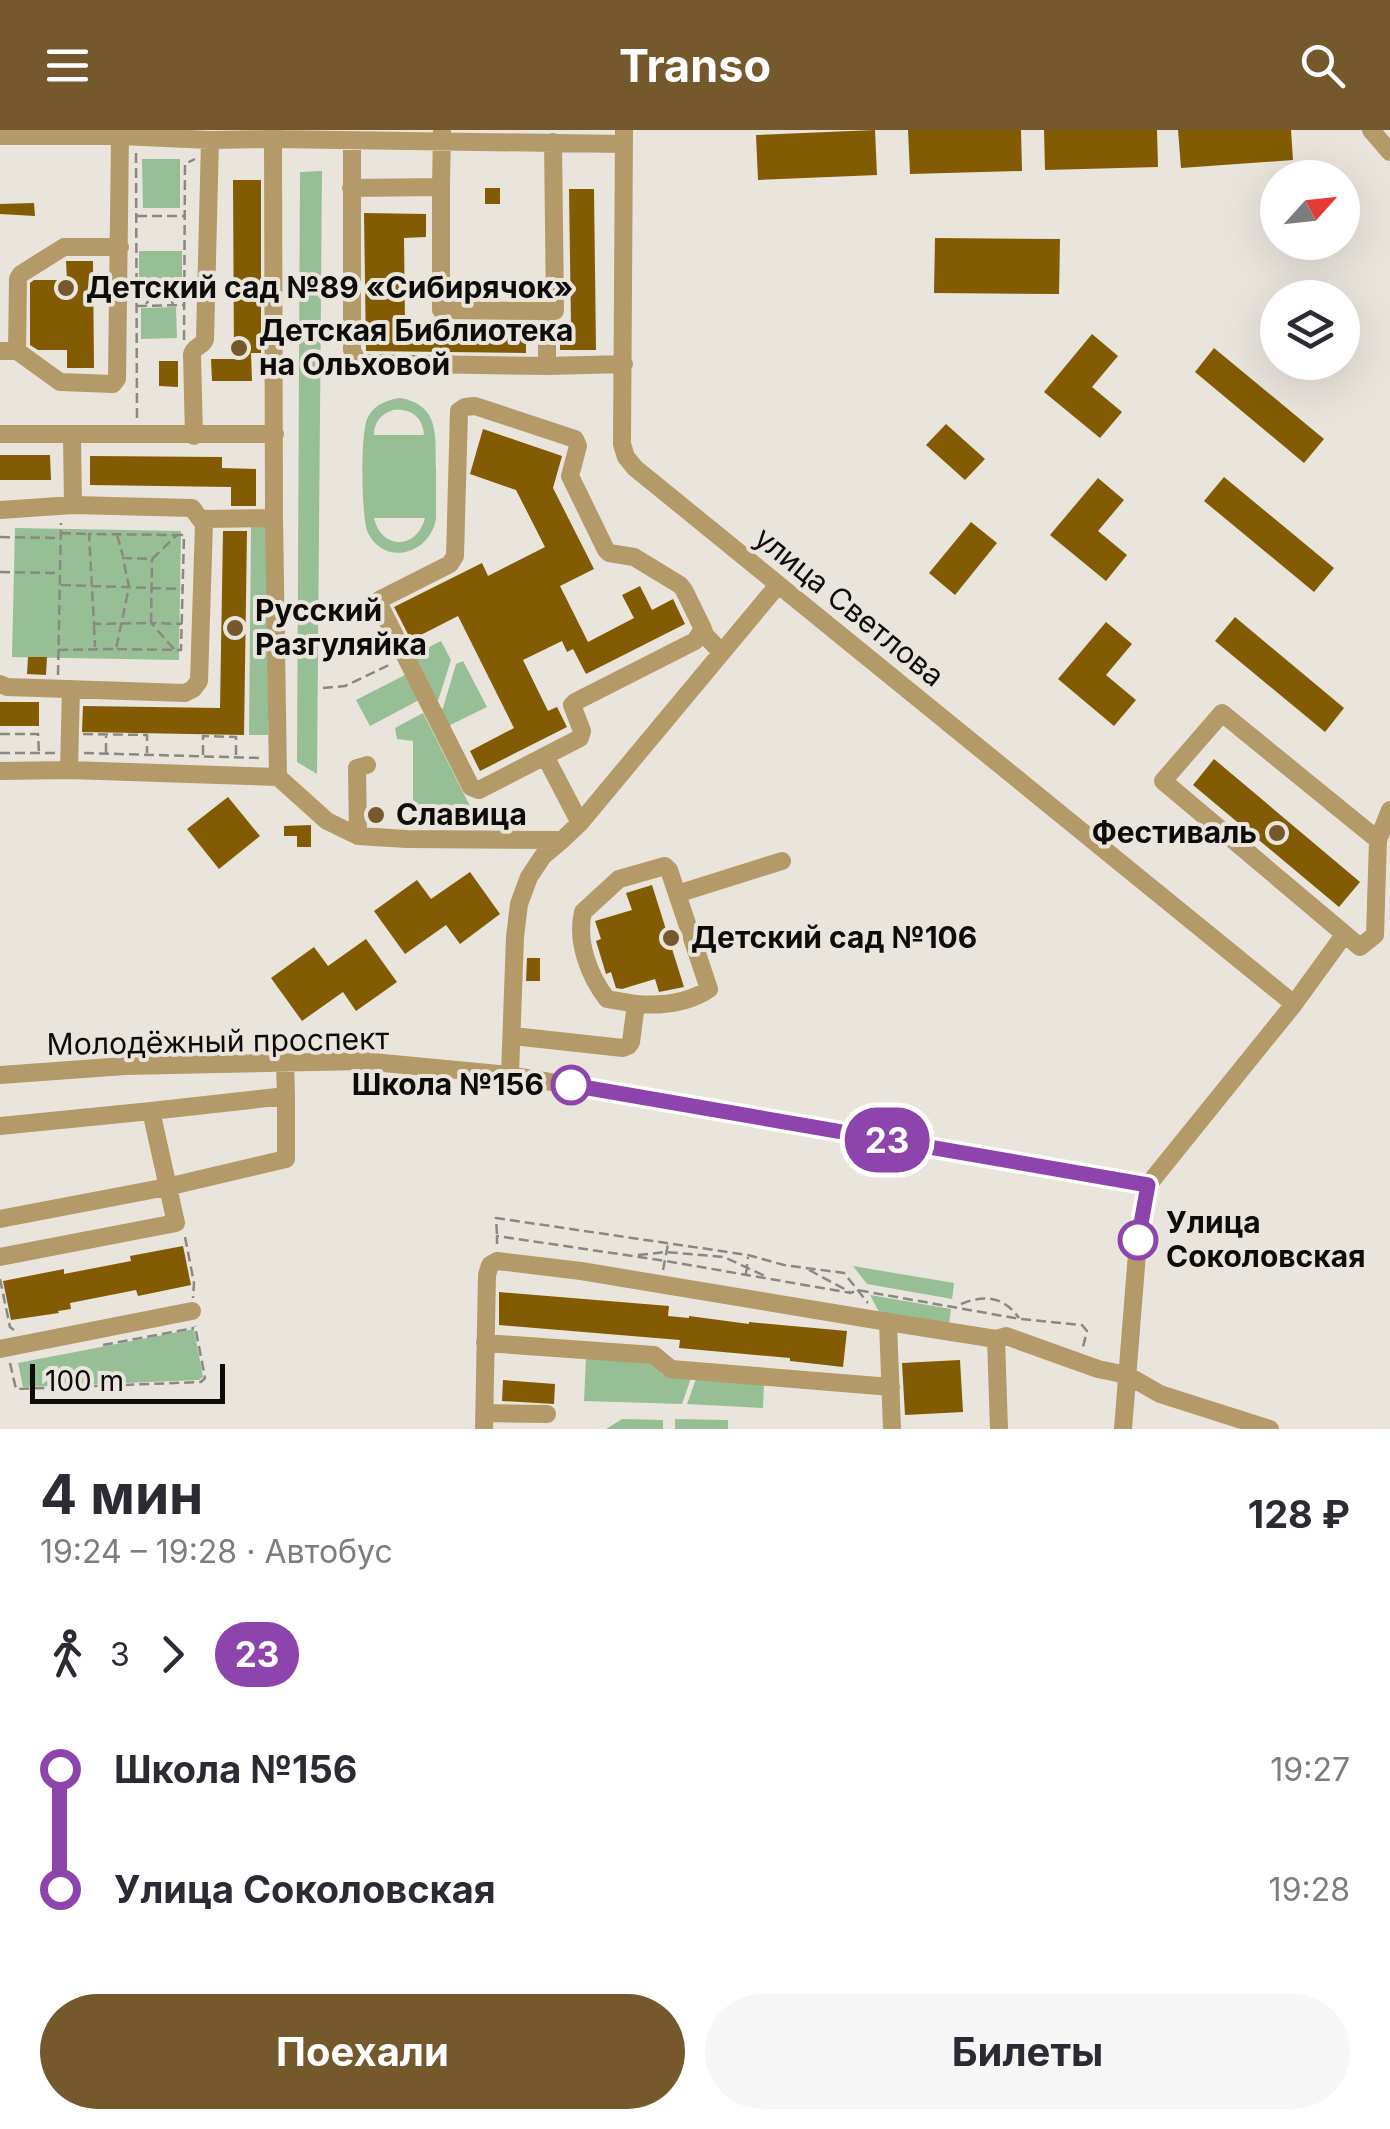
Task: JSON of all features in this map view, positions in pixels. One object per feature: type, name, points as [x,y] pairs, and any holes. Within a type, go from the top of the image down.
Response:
[{"type":"street","points":[[1370,130],[1390,152]]},
{"type":"street","points":[[120,247],[64,247],[21,274],[8,351],[60,382],[117,379],[125,134]]},
{"type":"street","points":[[0,136],[125,134],[210,146],[273,135],[352,141],[442,135],[553,142],[624,137]]},
{"type":"street","points":[[273,135],[278,768],[327,821],[358,836],[562,840]]},
{"type":"street","points":[[442,135],[441,310],[555,311],[553,142]]},
{"type":"street","name":"улица Светлова","points":[[624,137],[622,444],[635,468],[1294,1004]]},
{"type":"street","points":[[352,141],[352,350],[358,363],[624,364]]},
{"type":"street","points":[[194,436],[193,352],[205,339],[210,146]]},
{"type":"street","points":[[351,188],[441,187]]},
{"type":"street","points":[[546,311],[547,366]]},
{"type":"street","points":[[703,630],[695,641],[572,705],[582,735],[479,790],[471,787],[378,602],[450,564],[456,556],[458,412],[465,406],[474,406],[578,442],[570,476],[606,550],[634,557],[680,585],[703,630],[720,652]]},
{"type":"street","points":[[0,434],[276,434]]},
{"type":"street","points":[[67,506],[72,434]]},
{"type":"street","points":[[0,510],[67,506],[192,508],[204,524],[198,680],[194,689],[185,692],[7,688],[0,684]]},
{"type":"street","points":[[202,519],[274,518]]},
{"type":"street","points":[[510,1075],[515,937],[519,904],[529,876],[543,856],[580,824],[778,585]]},
{"type":"street","points":[[64,689],[70,752]]},
{"type":"street","points":[[1378,840],[1222,714],[1163,781],[1360,947],[1375,935],[1378,840],[1390,810]]},
{"type":"street","points":[[0,772],[70,752],[278,768]]},
{"type":"street","points":[[545,756],[580,824]]},
{"type":"street","points":[[358,836],[356,768],[367,766]]},
{"type":"street","points":[[677,894],[782,861]]},
{"type":"street","points":[[661,865],[670,870],[709,989],[662,1006],[636,1004],[608,999],[592,976],[582,940],[581,914],[618,879],[661,865]]},
{"type":"street","points":[[1123,1429],[1138,1240],[1148,1185],[1344,936]]},
{"type":"street","points":[[513,1036],[623,1048],[631,1042],[636,1004]]},
{"type":"street","points":[[0,1219],[168,1187],[286,1159],[284,1062]]},
{"type":"street","name":"Молодёжный проспект","points":[[0,1075],[125,1066],[362,1062],[510,1075],[1148,1185]]},
{"type":"street","points":[[0,1126],[286,1096]]},
{"type":"street","points":[[0,1258],[176,1222],[151,1111]]},
{"type":"street","points":[[547,1414],[484,1421],[487,1274],[490,1265],[497,1261],[996,1339],[1006,1336],[1098,1369],[1127,1375],[1160,1394],[1270,1429]]},
{"type":"street","points":[[5,1356],[192,1312]]},
{"type":"street","points":[[886,1321],[892,1429]]},
{"type":"street","points":[[996,1339],[999,1429]]},
{"type":"street","points":[[486,1342],[654,1355],[671,1369],[891,1387]]},
{"type":"path","points":[[125,134],[136,216],[137,435]]},
{"type":"path","points":[[193,352],[183,338],[185,164],[210,146]]},
{"type":"path","points":[[136,216],[184,216]]},
{"type":"path","points":[[136,286],[151,296]]},
{"type":"path","points":[[169,297],[184,286]]},
{"type":"path","points":[[146,305],[151,296],[161,293],[174,305]]},
{"type":"path","points":[[136,306],[184,305]]},
{"type":"path","points":[[64,689],[58,650],[61,536],[67,506]]},
{"type":"path","points":[[89,534],[95,650]]},
{"type":"path","points":[[116,649],[130,587],[117,534]]},
{"type":"path","points":[[0,537],[184,535],[181,650],[58,650]]},
{"type":"path","points":[[123,558],[152,559],[178,536]]},
{"type":"path","points":[[152,559],[151,623],[175,650]]},
{"type":"path","points":[[0,572],[60,573]]},
{"type":"path","points":[[60,586],[183,588]]},
{"type":"path","points":[[94,624],[182,624]]},
{"type":"path","points":[[323,688],[345,686],[404,657]]},
{"type":"path","points":[[0,734],[38,734],[39,753]]},
{"type":"path","points":[[106,735],[106,754]]},
{"type":"path","points":[[70,752],[106,735],[147,736],[147,755]]},
{"type":"path","points":[[203,756],[204,736],[236,737],[236,757]]},
{"type":"path","points":[[0,753],[236,757],[278,768]]},
{"type":"path","points":[[497,1261],[496,1218],[668,1242],[724,1257],[771,1279]]},
{"type":"path","points":[[5,1356],[16,1389],[201,1382],[205,1378],[192,1312],[194,1283],[186,1237],[176,1222]]},
{"type":"path","points":[[497,1236],[1086,1327],[1080,1362]]},
{"type":"path","points":[[659,1284],[668,1242]]},
{"type":"path","points":[[632,1256],[705,1252],[844,1274],[854,1291],[886,1321]]},
{"type":"path","points":[[703,1268],[705,1252]]},
{"type":"path","points":[[746,1274],[748,1256]]},
{"type":"path","points":[[784,1265],[807,1268],[854,1291]]},
{"type":"path","points":[[0,1279],[10,1327],[21,1334]]},
{"type":"path","points":[[956,1306],[980,1298],[997,1300],[1020,1319]]},
{"type":"path","points":[[952,1332],[956,1306]]},
{"type":"green space","points":[[142,159],[180,159],[180,208],[143,208]]},
{"type":"green space","points":[[322,171],[317,774],[297,762],[300,172]]},
{"type":"green space","points":[[139,251],[182,251],[182,284],[139,285]]},
{"type":"green space","points":[[176,307],[177,338],[141,339],[141,308]]},
{"type":"green space","points":[[400,398],[423,408],[433,424],[436,519],[425,541],[406,552],[395,553],[376,544],[368,533],[362,475],[368,417],[386,401]],"holes":[[[393,410],[415,415],[424,435],[374,435],[379,419]],[[374,518],[425,518],[415,536],[399,542],[384,536]]]},
{"type":"green space","points":[[251,527],[270,527],[268,735],[249,735]]},
{"type":"green space","points":[[15,528],[181,531],[179,660],[12,657]]},
{"type":"green space","points":[[441,641],[451,660],[438,701],[408,658]]},
{"type":"green space","points":[[463,661],[487,707],[444,728],[436,712],[443,708],[456,664]]},
{"type":"green space","points":[[405,675],[419,700],[370,726],[356,700]]},
{"type":"green space","points":[[423,713],[470,806],[413,804],[413,741],[397,739],[395,728]]},
{"type":"green space","points":[[853,1266],[954,1283],[952,1299],[867,1284]]},
{"type":"green space","points":[[870,1295],[951,1309],[949,1325],[879,1312]]},
{"type":"green space","points":[[194,1329],[203,1377],[199,1380],[23,1387],[18,1363]]},
{"type":"green space","points":[[586,1358],[649,1360],[662,1374],[692,1375],[682,1404],[584,1401]]},
{"type":"green space","points":[[696,1379],[764,1383],[763,1408],[687,1404]]},
{"type":"green space","points":[[622,1419],[663,1420],[663,1429],[606,1429]]},
{"type":"green space","points":[[675,1419],[728,1420],[728,1429],[675,1429]]},
{"type":"building","points":[[875,130],[877,175],[758,180],[756,135]]},
{"type":"building","points":[[908,130],[1021,130],[1022,171],[910,174]]},
{"type":"building","points":[[1044,130],[1157,130],[1158,167],[1045,170]]},
{"type":"building","points":[[1178,130],[1291,130],[1293,160],[1181,168]]},
{"type":"building","points":[[233,180],[261,180],[261,353],[251,353],[252,381],[212,381],[211,359],[234,359]]},
{"type":"building","points":[[485,188],[500,188],[500,204],[485,204]]},
{"type":"building","points":[[569,189],[594,189],[596,350],[560,350],[560,326],[571,326]]},
{"type":"building","points":[[34,203],[35,216],[0,214],[0,204]]},
{"type":"building","points":[[364,213],[426,214],[426,237],[404,238],[405,323],[526,323],[526,353],[366,351]]},
{"type":"building","points":[[935,238],[1060,239],[1059,294],[934,293]]},
{"type":"building","points":[[66,261],[93,261],[94,368],[67,368],[67,350],[38,350],[30,345],[30,283],[67,280]]},
{"type":"building","points":[[1092,334],[1118,356],[1092,387],[1122,412],[1100,438],[1044,392]]},
{"type":"building","points":[[1214,348],[1324,439],[1304,463],[1195,372]]},
{"type":"building","points":[[159,361],[178,361],[178,387],[159,386]]},
{"type":"building","points":[[946,424],[985,459],[965,480],[926,445]]},
{"type":"building","points":[[483,429],[562,456],[553,488],[594,569],[560,586],[588,642],[634,618],[622,595],[640,586],[652,610],[673,599],[685,624],[586,674],[573,649],[567,652],[562,641],[523,660],[548,711],[557,707],[567,727],[480,771],[470,751],[514,728],[458,616],[411,640],[394,607],[482,563],[488,576],[545,547],[516,490],[470,474]]},
{"type":"building","points":[[0,455],[50,455],[51,480],[0,480]]},
{"type":"building","points":[[90,456],[222,457],[222,468],[256,469],[256,506],[231,506],[231,487],[90,485]]},
{"type":"building","points":[[1224,477],[1334,568],[1314,592],[1204,501]]},
{"type":"building","points":[[1098,478],[1124,500],[1098,531],[1127,555],[1106,581],[1050,535]]},
{"type":"building","points":[[971,522],[997,543],[955,595],[929,573]]},
{"type":"building","points":[[223,531],[247,531],[244,735],[82,732],[83,706],[220,708]]},
{"type":"building","points":[[1235,617],[1344,708],[1325,732],[1215,641]]},
{"type":"building","points":[[1106,622],[1132,644],[1106,675],[1136,700],[1114,726],[1058,679]]},
{"type":"building","points":[[28,657],[47,657],[46,675],[27,674]]},
{"type":"building","points":[[0,702],[39,702],[39,726],[0,726]]},
{"type":"building","name":"Фестиваль","points":[[1214,759],[1360,882],[1339,907],[1193,785]]},
{"type":"building","points":[[228,797],[260,836],[219,869],[187,829]]},
{"type":"building","points":[[311,825],[311,847],[297,847],[297,836],[284,836],[284,826]]},
{"type":"building","points":[[470,872],[500,914],[460,944],[446,925],[405,954],[374,911],[417,880],[431,899]]},
{"type":"building","points":[[652,885],[684,987],[659,992],[655,979],[616,988],[611,972],[606,974],[596,941],[601,939],[595,921],[632,910],[626,893]]},
{"type":"building","points":[[366,939],[397,982],[356,1011],[343,992],[302,1021],[271,978],[314,947],[328,966]]},
{"type":"building","points":[[527,958],[540,958],[540,981],[526,981]]},
{"type":"building","points":[[183,1246],[191,1285],[138,1296],[136,1290],[70,1303],[71,1309],[59,1313],[11,1320],[3,1281],[131,1261],[130,1256]]},
{"type":"building","points":[[499,1292],[669,1306],[668,1316],[847,1331],[843,1367],[679,1348],[680,1340],[499,1325]]},
{"type":"building","points":[[960,1360],[963,1412],[905,1415],[902,1363]]},
{"type":"building","points":[[503,1380],[555,1384],[554,1404],[502,1401]]},
{"type":"bus line","name":"23","points":[[571,1085],[1148,1185],[1138,1240]]},
{"type":"place","name":"Детский сад №89 «Сибирячок»","points":[[66,288]]},
{"type":"place","name":"Детская Библиотека на Ольховой","points":[[239,348]]},
{"type":"place","name":"Русский Разгуляйка","points":[[235,628]]},
{"type":"place","name":"Славица","points":[[376,815]]},
{"type":"place","name":"Фестиваль","points":[[1277,833]]},
{"type":"place","name":"Детский сад №106","points":[[671,938]]},
{"type":"place","name":"Школа №156","points":[[571,1085]]},
{"type":"place","name":"Улица Соколовская","points":[[1138,1240]]}]
